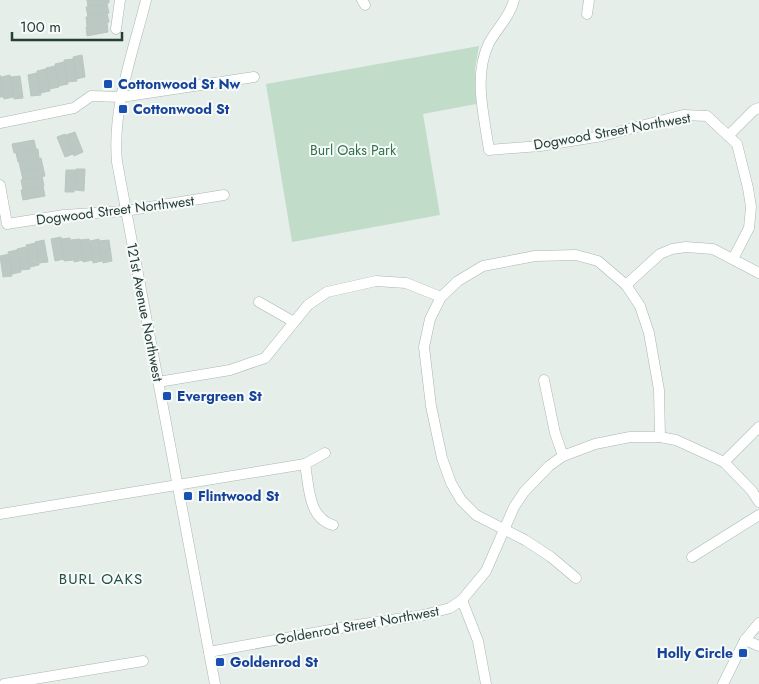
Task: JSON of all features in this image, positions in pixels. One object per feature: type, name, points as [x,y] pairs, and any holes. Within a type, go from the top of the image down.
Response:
[{"type":"street","points":[[116,29],[120,0]]},
{"type":"street","name":"121st Avenue Northwest","points":[[146,0],[116,117],[115,141],[117,162],[215,684]]},
{"type":"street","name":"Dogwood Street Northwest","points":[[514,0],[505,21],[490,42],[482,62],[481,97],[489,150],[540,146],[602,136],[683,115],[707,116],[737,144],[746,177],[751,207],[750,228],[733,259]]},
{"type":"street","points":[[587,14],[589,0]]},
{"type":"street","points":[[0,123],[74,108],[91,96],[121,98],[254,77]]},
{"type":"street","points":[[728,136],[754,110],[759,108]]},
{"type":"street","name":"Dogwood Street Northwest","points":[[0,185],[7,224],[64,215],[125,211],[224,195]]},
{"type":"street","points":[[626,284],[660,254],[672,249],[686,247],[714,249],[759,273]]},
{"type":"street","points":[[576,578],[551,557],[525,540],[476,515],[461,500],[451,483],[442,458],[431,406],[424,347],[430,319],[441,297],[458,281],[483,266],[535,256],[576,255],[598,261],[626,284],[640,306],[649,333],[659,390],[660,437]]},
{"type":"street","points":[[158,382],[230,370],[265,358],[308,305],[327,292],[376,281],[406,283],[441,297]]},
{"type":"street","points":[[259,302],[294,322]]},
{"type":"street","points":[[544,380],[555,433],[563,456]]},
{"type":"street","points":[[724,462],[759,427]]},
{"type":"street","name":"Goldenrod Street Northwest","points":[[209,652],[357,625],[424,615],[450,608],[462,600],[486,571],[514,508],[524,492],[549,466],[563,456],[595,444],[630,437],[660,437],[676,440],[724,462],[752,491],[759,502]]},
{"type":"street","points":[[0,514],[305,464],[325,453]]},
{"type":"street","points":[[305,464],[315,511],[320,519],[333,525]]},
{"type":"street","points":[[692,557],[759,515]]},
{"type":"street","points":[[462,600],[478,641],[486,684]]},
{"type":"street","points":[[723,684],[745,640],[759,623]]},
{"type":"street","points":[[745,640],[759,646]]},
{"type":"street","points":[[4,684],[143,661]]},
{"type":"green space","name":"Burl Oaks Park","points":[[479,46],[475,69],[476,104],[423,114],[440,215],[292,242],[266,84]]},
{"type":"building","points":[[87,0],[109,0],[109,3],[88,7]]},
{"type":"building","points":[[107,4],[109,13],[88,17],[86,7]]},
{"type":"building","points":[[107,13],[109,22],[87,26],[86,17]]},
{"type":"building","points":[[107,23],[108,32],[87,36],[86,27]]},
{"type":"building","points":[[82,55],[85,77],[76,79],[73,57]]},
{"type":"building","points":[[73,59],[77,81],[67,82],[64,60]]},
{"type":"building","points":[[64,62],[68,84],[58,86],[55,64]]},
{"type":"building","points":[[55,66],[59,87],[49,89],[46,68]]},
{"type":"building","points":[[46,69],[50,91],[40,93],[37,71]]},
{"type":"building","points":[[37,73],[41,95],[31,96],[28,75]]},
{"type":"building","points":[[0,75],[4,97],[0,97]]},
{"type":"building","points":[[10,75],[14,97],[4,99],[1,77]]},
{"type":"building","points":[[20,76],[23,98],[14,99],[11,77]]},
{"type":"building","points":[[75,132],[83,152],[74,156],[66,135]]},
{"type":"building","points":[[65,134],[73,154],[65,157],[57,137]]},
{"type":"building","points":[[34,140],[36,149],[14,153],[12,144]]},
{"type":"building","points":[[38,149],[39,158],[18,162],[16,153]]},
{"type":"building","points":[[41,158],[43,167],[21,171],[19,162]]},
{"type":"building","points":[[43,167],[45,176],[23,180],[21,171]]},
{"type":"building","points":[[76,169],[85,169],[84,191],[75,190]]},
{"type":"building","points":[[66,170],[76,170],[74,192],[65,192]]},
{"type":"building","points":[[42,176],[44,186],[23,190],[21,180]]},
{"type":"building","points":[[43,186],[45,196],[23,200],[21,190]]},
{"type":"building","points":[[61,237],[64,259],[55,261],[51,239]]},
{"type":"building","points":[[70,238],[73,260],[64,261],[61,239]]},
{"type":"building","points":[[80,239],[83,260],[74,262],[71,240]]},
{"type":"building","points":[[89,239],[93,260],[83,262],[80,240]]},
{"type":"building","points":[[99,239],[102,261],[93,263],[90,241]]},
{"type":"building","points":[[44,240],[48,262],[39,263],[35,242]]},
{"type":"building","points":[[109,240],[112,261],[103,263],[99,241]]},
{"type":"building","points":[[36,243],[39,265],[30,267],[26,245]]},
{"type":"building","points":[[26,247],[30,269],[21,270],[17,249]]},
{"type":"building","points":[[17,250],[21,272],[12,274],[8,252]]},
{"type":"building","points":[[9,254],[12,276],[3,277],[0,256]]},
{"type":"place","name":"Cottonwood St Nw","points":[[108,84]]},
{"type":"place","name":"Cottonwood St","points":[[123,109]]},
{"type":"place","name":"Evergreen St","points":[[167,396]]},
{"type":"place","name":"Flintwood St","points":[[188,496]]},
{"type":"place","name":"Holly Circle","points":[[743,653]]},
{"type":"place","name":"Goldenrod St","points":[[220,662]]},
{"type":"district","name":"BURL OAKS","points":[[101,579]]}]
